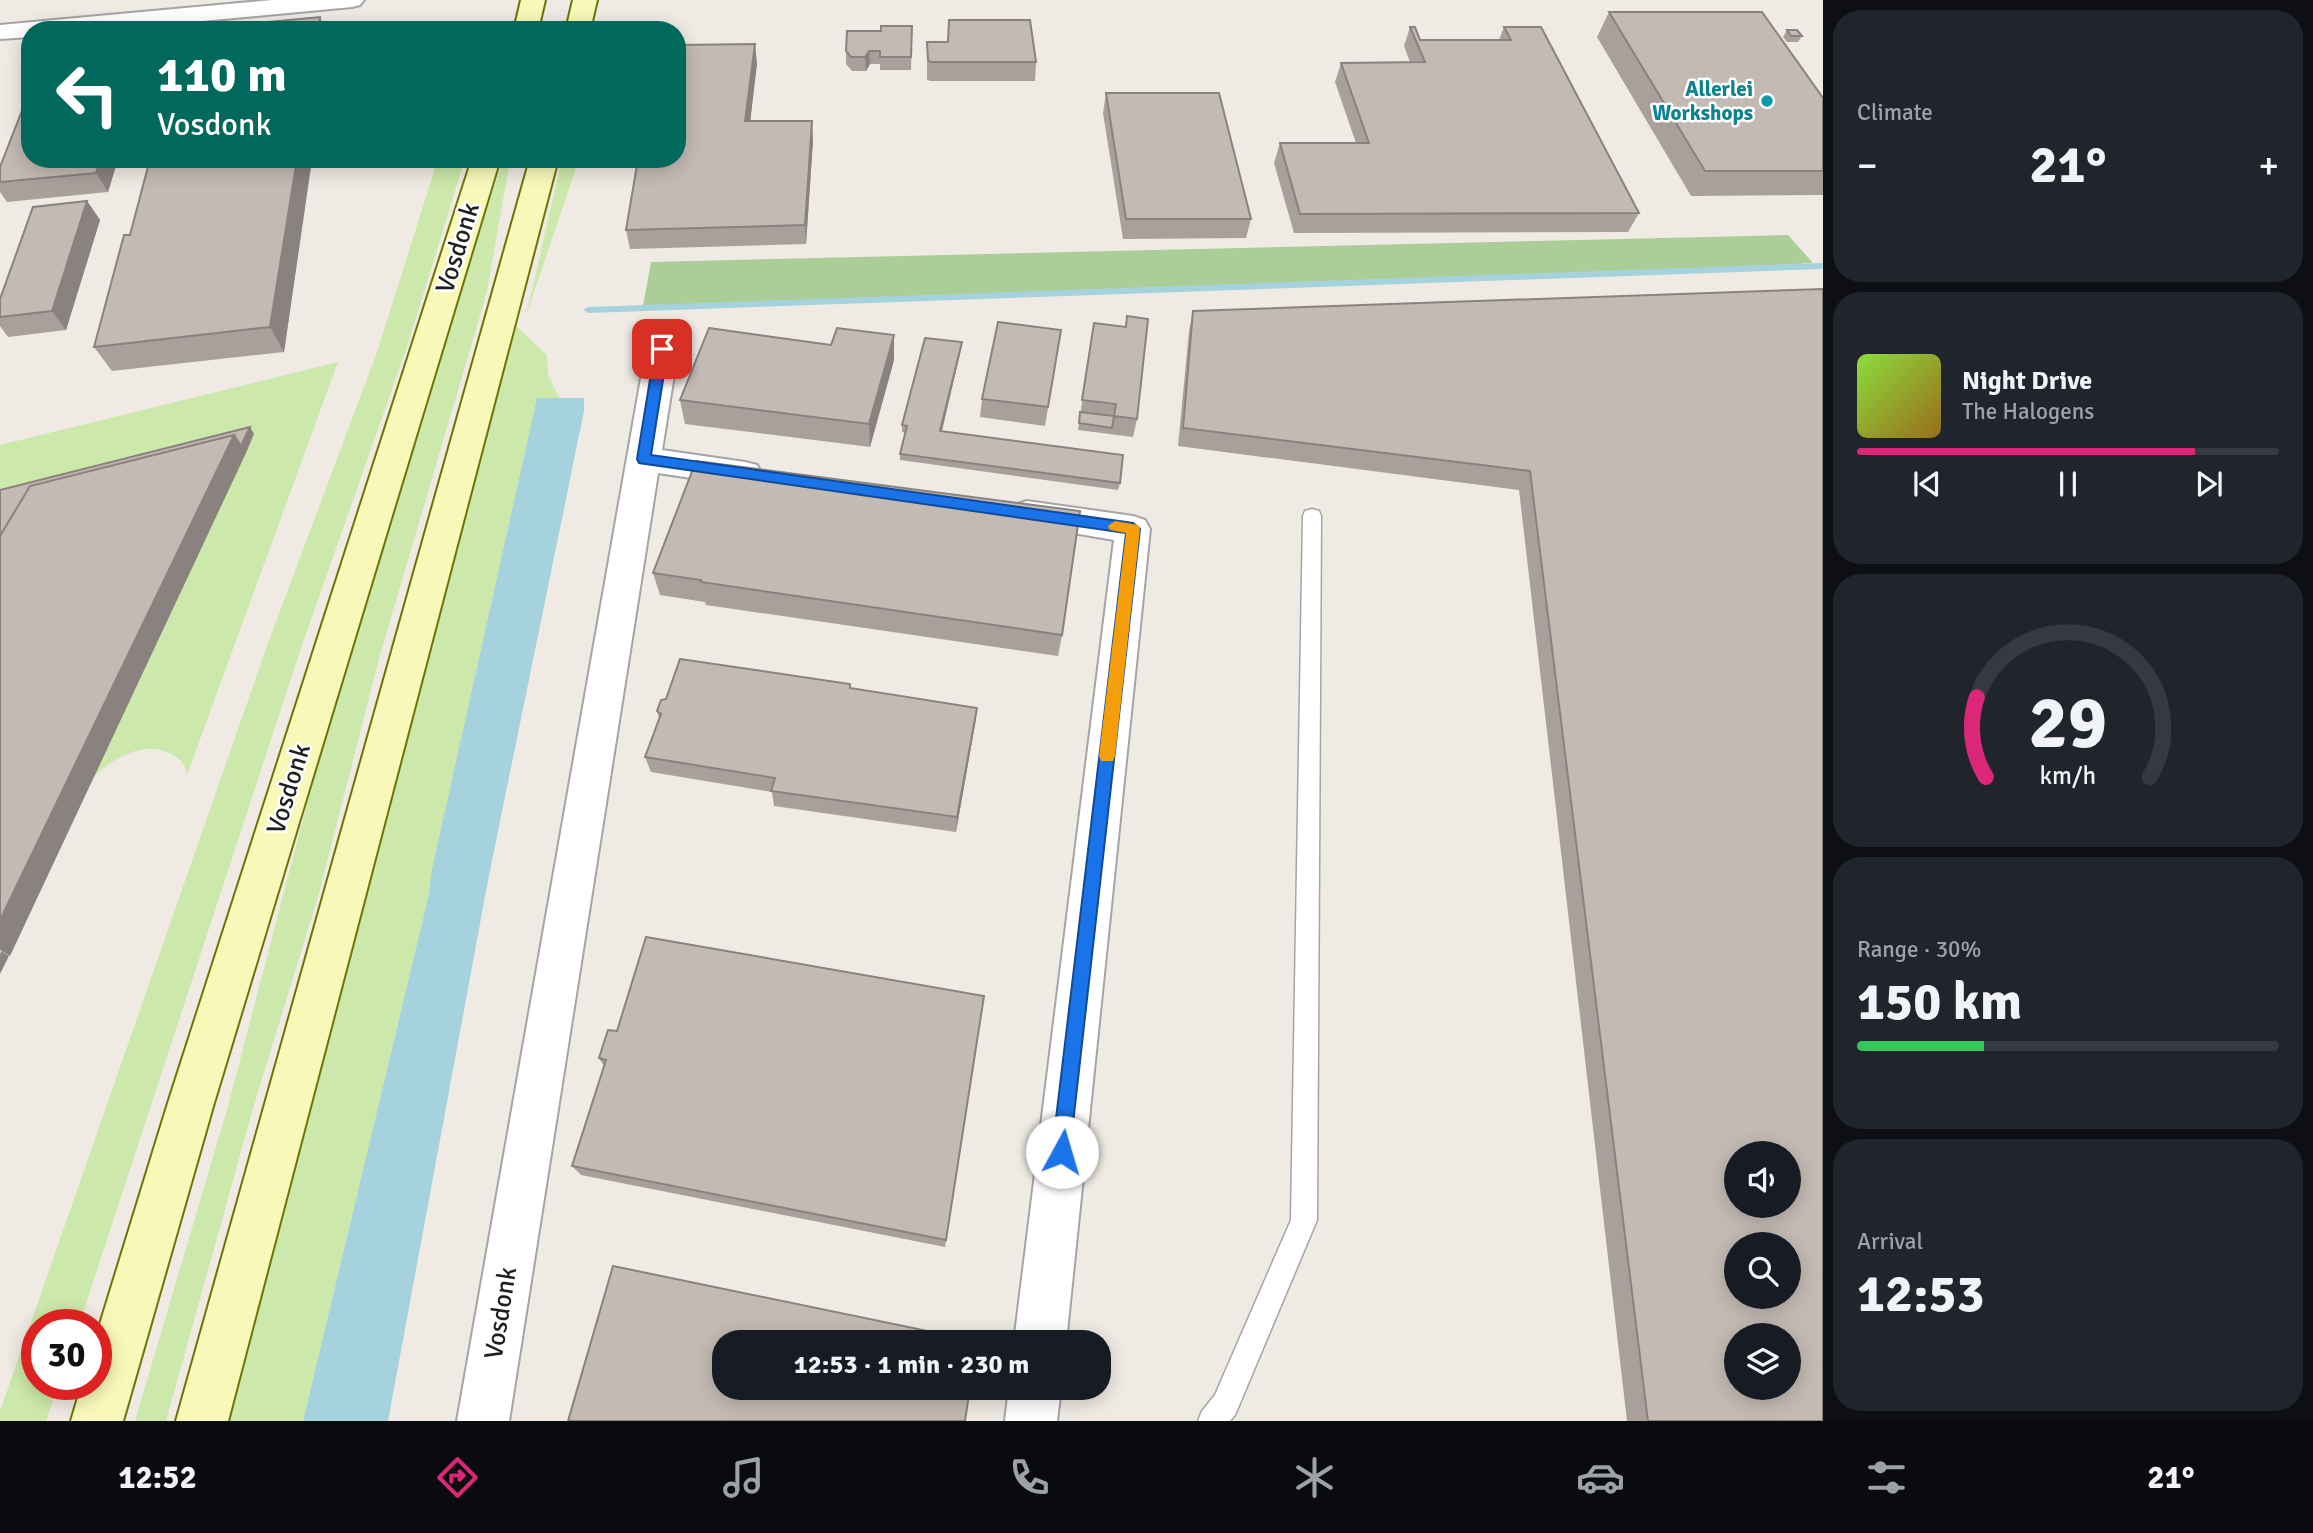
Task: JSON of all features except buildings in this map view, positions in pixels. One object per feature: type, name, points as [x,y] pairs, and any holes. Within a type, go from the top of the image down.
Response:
[{"type":"main road","points":[[528,21],[533,0]]},
{"type":"main road","points":[[580,21],[585,0]]},
{"type":"main road","name":"Vosdonk","points":[[97,1421],[222,1003],[483,168]]},
{"type":"main road","points":[[202,1421],[542,168]]},
{"type":"street","points":[[121,21],[352,0]]},
{"type":"street","points":[[0,32],[21,30]]},
{"type":"street","name":"Vosdonk","points":[[483,1421],[662,349]]},
{"type":"street","points":[[643,459],[780,479]]},
{"type":"street","points":[[997,510],[1133,529],[1041,1330]]},
{"type":"street","points":[[1031,1421],[1034,1400]]},
{"type":"lane","points":[[1221,1416],[1304,1220],[1312,516]]},
{"type":"green space","points":[[435,168],[462,168],[408,344],[302,645],[84,1309],[36,1309],[268,643],[377,352]]},
{"type":"green space","points":[[501,168],[508,168],[487,292],[380,655],[318,897],[254,1105],[166,1421],[135,1421],[228,1106],[347,651],[444,334]]},
{"type":"green space","points":[[560,168],[576,168],[526,316]]},
{"type":"green space","points":[[1788,235],[1813,263],[1604,275],[643,306],[651,262]]},
{"type":"green space","points":[[516,326],[547,355],[548,375],[560,399],[537,399],[432,869],[428,898],[303,1421],[220,1421]]},
{"type":"green space","points":[[338,362],[187,775],[184,765],[177,758],[161,750],[150,749],[139,750],[119,758],[92,778],[0,498],[0,445]]},
{"type":"green space","points":[[21,1351],[21,1400],[53,1400],[46,1421],[0,1421],[0,1411]]},
{"type":"water","points":[[537,398],[584,398],[584,411],[489,875],[388,1421],[303,1421],[428,898],[432,869]]},
{"type":"waterway","points":[[588,310],[1823,266]]},
{"type":"slow traffic","points":[[1107,756],[1133,529],[1115,526]]},
{"type":"place","name":"Allerlei Workshops","points":[[1767,101]]},
{"type":"route","points":[[662,349],[643,459],[1133,529],[1062,1152]]}]
